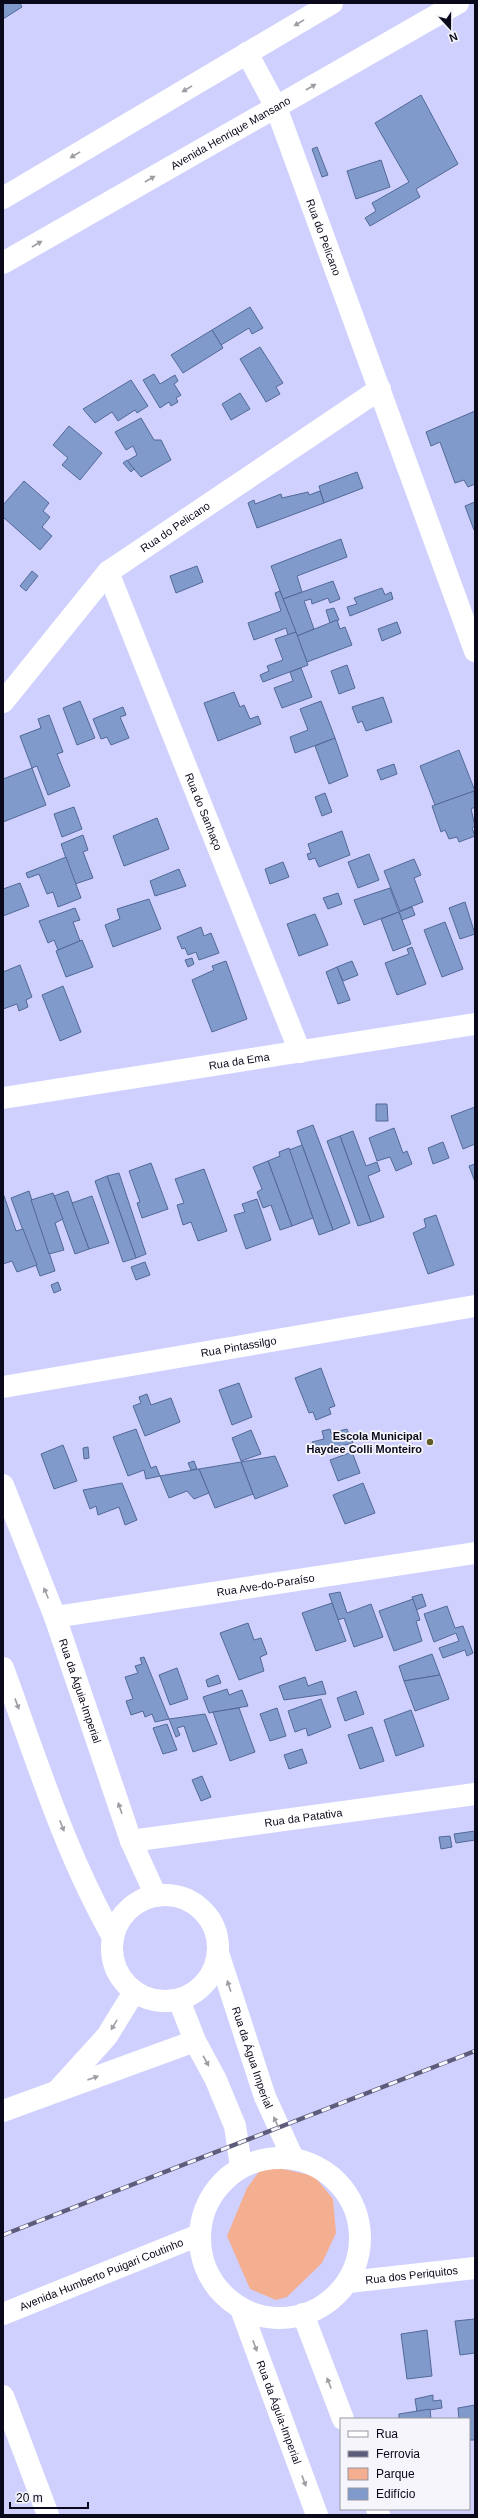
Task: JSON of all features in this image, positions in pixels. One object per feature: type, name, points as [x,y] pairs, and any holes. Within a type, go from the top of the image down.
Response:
[{"type":"street","points":[[3,198],[332,3]]},
{"type":"street","name":"Avenida Henrique Mansano","points":[[3,264],[458,3]]},
{"type":"street","name":"Rua do Pelicano","points":[[247,53],[276,107],[475,651]]},
{"type":"street","name":"Rua do Pelicano","points":[[3,702],[108,572],[380,389]]},
{"type":"street","name":"Rua do Sanhaço","points":[[108,572],[300,1052]]},
{"type":"street","name":"Rua da Ema","points":[[3,1098],[475,1024]]},
{"type":"street","name":"Rua Pintassilgo","points":[[3,1387],[475,1306]]},
{"type":"street","name":"Rua da Águia-Imperial","points":[[3,1485],[56,1617],[131,1841],[156,1896]]},
{"type":"street","name":"Rua Ave-do-Paraíso","points":[[56,1617],[475,1553]]},
{"type":"street","points":[[3,1668],[63,1829],[95,1905],[113,1937]]},
{"type":"street","name":"Rua da Patativa","points":[[131,1841],[475,1794]]},
{"type":"street","points":[[156,1896],[173,1896],[189,1900],[203,1910],[213,1923],[218,1939],[219,1956],[214,1971],[205,1984],[193,1994],[179,2000],[164,2002],[148,1999],[134,1992],[123,1981],[115,1967],[112,1952],[113,1937],[119,1922],[129,1910],[142,1901],[156,1896]]},
{"type":"street","name":"Rua da Água Imperial","points":[[219,1956],[265,2097],[293,2158]]},
{"type":"street","points":[[56,2091],[107,2036],[134,1992]]},
{"type":"street","points":[[179,2000],[195,2041],[216,2080],[235,2126],[241,2166]]},
{"type":"street","points":[[3,2112],[56,2091],[195,2041]]},
{"type":"street","points":[[265,2158],[293,2158],[318,2166],[340,2182],[355,2205],[361,2231],[359,2258],[348,2282],[334,2298],[303,2314],[278,2319],[259,2316],[241,2309],[222,2295],[208,2275],[200,2252],[199,2235],[206,2205],[220,2184],[241,2166],[265,2158]]},
{"type":"street","name":"Avenida Humberto Puigari Coutinho","points":[[3,2314],[199,2235]]},
{"type":"street","name":"Rua dos Periquitos","points":[[348,2282],[475,2268]]},
{"type":"street","name":"Rua da Águia-Imperial","points":[[241,2309],[317,2515]]},
{"type":"street","points":[[303,2314],[343,2418]]},
{"type":"street","points":[[3,2396],[48,2515]]},
{"type":"green space","points":[[261,2169],[283,2169],[314,2176],[333,2199],[336,2233],[322,2263],[287,2297],[276,2300],[250,2289],[227,2236],[247,2188]]},
{"type":"building","points":[[3,3],[20,3],[22,7],[3,19]]},
{"type":"building","points":[[421,95],[458,164],[416,189],[420,197],[370,226],[365,218],[376,211],[372,203],[409,182],[375,123]]},
{"type":"building","points":[[317,147],[328,175],[322,177],[312,149]]},
{"type":"building","points":[[381,160],[390,187],[356,199],[347,171]]},
{"type":"building","points":[[250,307],[263,328],[252,334],[249,328],[221,345],[212,330]]},
{"type":"building","points":[[212,330],[223,348],[183,373],[171,355]]},
{"type":"building","points":[[260,347],[283,383],[276,387],[280,394],[266,402],[240,359]]},
{"type":"building","points":[[154,374],[160,384],[175,375],[178,381],[174,384],[181,395],[176,398],[178,402],[171,406],[169,402],[160,408],[143,380]]},
{"type":"building","points":[[131,380],[148,406],[137,413],[135,410],[118,421],[112,412],[95,423],[83,409]]},
{"type":"building","points":[[240,393],[250,409],[231,420],[222,404]]},
{"type":"building","points":[[475,411],[475,484],[468,487],[464,480],[455,483],[440,442],[431,446],[426,432]]},
{"type":"building","points":[[141,418],[154,440],[161,440],[171,460],[141,477],[127,461],[137,455],[133,446],[126,450],[115,432]]},
{"type":"building","points":[[69,426],[102,453],[80,480],[62,465],[68,458],[53,445]]},
{"type":"building","points":[[127,460],[134,469],[131,472],[123,463]]},
{"type":"building","points":[[357,472],[363,488],[324,503],[319,486]]},
{"type":"building","points":[[24,481],[49,503],[43,511],[50,517],[42,527],[52,536],[40,550],[3,517],[3,505]]},
{"type":"building","points":[[320,491],[324,503],[257,528],[248,503],[254,500],[255,504],[281,494],[282,498],[308,492],[309,495]]},
{"type":"building","points":[[475,502],[475,530],[474,530],[465,506]]},
{"type":"building","points":[[341,539],[347,557],[297,576],[302,592],[283,599],[271,566]]},
{"type":"building","points":[[197,566],[203,582],[176,593],[170,576]]},
{"type":"building","points":[[32,571],[38,576],[26,591],[20,586]]},
{"type":"building","points":[[333,581],[340,599],[330,603],[328,598],[312,604],[311,599],[304,601],[314,629],[297,636],[283,599]]},
{"type":"building","points":[[382,588],[385,595],[391,592],[393,599],[350,616],[347,607],[357,604],[354,598]]},
{"type":"building","points":[[280,591],[296,632],[288,635],[286,628],[254,640],[248,623],[281,611],[275,593]]},
{"type":"building","points":[[334,608],[339,620],[330,623],[326,610]]},
{"type":"building","points":[[337,620],[340,629],[345,627],[352,645],[307,662],[297,636]]},
{"type":"building","points":[[397,622],[401,633],[382,641],[378,629]]},
{"type":"building","points":[[296,632],[308,665],[263,682],[260,675],[269,671],[267,666],[283,660],[275,639]]},
{"type":"building","points":[[347,665],[355,688],[339,694],[331,671]]},
{"type":"building","points":[[301,668],[312,697],[282,708],[274,688],[293,681],[290,672]]},
{"type":"building","points":[[234,692],[240,707],[244,705],[250,719],[258,716],[261,724],[218,741],[204,703]]},
{"type":"building","points":[[383,697],[392,722],[366,731],[362,721],[358,723],[352,707]]},
{"type":"building","points":[[80,701],[95,738],[77,745],[63,708]]},
{"type":"building","points":[[321,701],[335,738],[295,753],[290,737],[308,730],[300,709]]},
{"type":"building","points":[[123,707],[126,715],[120,717],[129,738],[111,745],[107,737],[101,739],[93,719]]},
{"type":"building","points":[[49,715],[63,752],[57,754],[70,786],[48,795],[37,766],[32,768],[20,736],[41,728],[38,719]]},
{"type":"building","points":[[335,738],[348,776],[329,784],[315,746]]},
{"type":"building","points":[[459,750],[475,791],[435,805],[420,766]]},
{"type":"building","points":[[394,764],[397,774],[381,780],[377,770]]},
{"type":"building","points":[[32,768],[46,805],[3,822],[3,779]]},
{"type":"building","points":[[474,791],[475,807],[471,809],[475,826],[472,828],[475,836],[459,842],[457,837],[449,839],[445,830],[441,832],[432,806]]},
{"type":"building","points":[[325,793],[332,812],[322,816],[315,797]]},
{"type":"building","points":[[74,807],[82,829],[62,837],[54,814]]},
{"type":"building","points":[[157,818],[169,849],[124,866],[113,836]]},
{"type":"building","points":[[342,831],[350,855],[319,867],[315,858],[309,860],[307,854],[311,853],[308,844]]},
{"type":"building","points":[[83,835],[88,850],[83,852],[93,878],[75,884],[61,844]]},
{"type":"building","points":[[369,854],[379,880],[358,888],[348,862]]},
{"type":"building","points":[[66,857],[81,898],[58,907],[53,892],[47,894],[39,874],[28,878],[26,873]]},
{"type":"building","points":[[414,859],[421,875],[414,878],[423,902],[400,911],[384,871]]},
{"type":"building","points":[[283,862],[289,877],[270,884],[265,869]]},
{"type":"building","points":[[179,869],[186,886],[155,896],[150,881]]},
{"type":"building","points":[[20,883],[29,906],[3,916],[3,889]]},
{"type":"building","points":[[390,888],[399,912],[364,925],[354,900]]},
{"type":"building","points":[[338,893],[342,904],[328,909],[323,898]]},
{"type":"building","points":[[149,899],[161,929],[113,947],[105,925],[120,919],[117,909]]},
{"type":"building","points":[[465,902],[475,934],[460,939],[449,908]]},
{"type":"building","points":[[412,907],[415,915],[402,920],[399,912]]},
{"type":"building","points":[[75,908],[80,920],[73,922],[80,941],[58,950],[54,940],[48,943],[39,921]]},
{"type":"building","points":[[399,912],[411,944],[393,951],[381,919]]},
{"type":"building","points":[[315,914],[328,945],[299,956],[287,924]]},
{"type":"building","points":[[445,922],[463,969],[442,977],[424,930]]},
{"type":"building","points":[[201,927],[204,936],[211,933],[219,953],[199,960],[196,952],[188,955],[185,948],[182,949],[177,937]]},
{"type":"building","points":[[82,940],[93,967],[66,977],[56,951]]},
{"type":"building","points":[[412,947],[426,984],[397,995],[385,963],[409,954],[407,949]]},
{"type":"building","points":[[192,958],[194,964],[188,967],[185,960]]},
{"type":"building","points":[[226,961],[247,1019],[212,1032],[192,980],[214,970],[212,966]]},
{"type":"building","points":[[352,961],[358,975],[343,981],[337,967]]},
{"type":"building","points":[[20,965],[32,997],[26,1000],[28,1007],[19,1011],[17,1004],[3,1009],[3,972]]},
{"type":"building","points":[[337,967],[350,1000],[338,1004],[326,972]]},
{"type":"building","points":[[63,986],[81,1032],[60,1041],[42,995]]},
{"type":"building","points":[[376,1104],[387,1104],[388,1121],[376,1121]]},
{"type":"building","points":[[475,1107],[475,1144],[463,1149],[451,1116]]},
{"type":"building","points":[[313,1125],[350,1223],[333,1230],[297,1131]]},
{"type":"building","points":[[394,1128],[403,1153],[407,1151],[412,1164],[396,1171],[390,1157],[377,1161],[369,1138]]},
{"type":"building","points":[[353,1131],[366,1166],[377,1162],[380,1171],[368,1176],[384,1217],[371,1222],[340,1136]]},
{"type":"building","points":[[340,1136],[371,1222],[358,1226],[327,1141]]},
{"type":"building","points":[[443,1142],[449,1158],[433,1164],[428,1148]]},
{"type":"building","points":[[302,1145],[333,1230],[319,1235],[289,1150]]},
{"type":"building","points":[[289,1148],[313,1218],[292,1226],[268,1161],[280,1156],[279,1152]]},
{"type":"building","points":[[268,1161],[292,1226],[280,1230],[271,1205],[263,1208],[257,1192],[262,1189],[253,1167]]},
{"type":"building","points":[[151,1163],[168,1209],[142,1218],[137,1203],[140,1202],[129,1171]]},
{"type":"building","points":[[475,1164],[475,1182],[469,1166]]},
{"type":"building","points":[[204,1169],[227,1231],[198,1241],[191,1222],[183,1225],[177,1205],[184,1203],[175,1179]]},
{"type":"building","points":[[119,1173],[146,1254],[136,1258],[107,1176]]},
{"type":"building","points":[[107,1176],[136,1258],[123,1262],[95,1181]]},
{"type":"building","points":[[29,1191],[55,1271],[40,1276],[11,1198]]},
{"type":"building","points":[[68,1191],[89,1249],[75,1254],[54,1196]]},
{"type":"building","points":[[3,1193],[16,1231],[23,1229],[37,1265],[17,1272],[12,1261],[3,1264]]},
{"type":"building","points":[[53,1193],[63,1219],[55,1223],[64,1250],[49,1254],[31,1200]]},
{"type":"building","points":[[92,1196],[109,1243],[89,1249],[72,1203]]},
{"type":"building","points":[[257,1199],[271,1240],[246,1249],[234,1215],[245,1212],[242,1204]]},
{"type":"building","points":[[436,1215],[454,1265],[428,1274],[413,1233],[426,1227],[424,1219]]},
{"type":"building","points":[[145,1262],[150,1275],[136,1280],[131,1267]]},
{"type":"building","points":[[58,1282],[61,1290],[54,1293],[51,1285]]},
{"type":"building","points":[[321,1368],[335,1406],[329,1408],[331,1414],[316,1420],[313,1412],[309,1413],[295,1378]]},
{"type":"building","points":[[239,1383],[252,1417],[232,1425],[219,1390]]},
{"type":"building","points":[[147,1394],[151,1405],[171,1398],[180,1422],[145,1436],[133,1406],[141,1403],[139,1397]]},
{"type":"building","points":[[136,1429],[151,1468],[156,1466],[160,1476],[146,1479],[144,1470],[128,1476],[113,1437]]},
{"type":"building","points":[[330,1429],[331,1433],[347,1429],[353,1443],[316,1452],[312,1442],[324,1439],[322,1431]]},
{"type":"building","points":[[251,1430],[261,1454],[241,1461],[232,1438]]},
{"type":"building","points":[[63,1445],[77,1481],[54,1489],[41,1454]]},
{"type":"building","points":[[88,1447],[89,1458],[84,1459],[83,1448]]},
{"type":"building","points":[[352,1452],[360,1473],[338,1481],[330,1460]]},
{"type":"building","points":[[275,1456],[288,1486],[255,1499],[241,1462]]},
{"type":"building","points":[[194,1461],[197,1469],[191,1470],[188,1463]]},
{"type":"building","points":[[241,1462],[253,1494],[215,1508],[199,1469]]},
{"type":"building","points":[[199,1469],[209,1493],[194,1499],[187,1491],[169,1498],[160,1476]]},
{"type":"building","points":[[122,1483],[137,1520],[125,1525],[119,1507],[98,1515],[96,1506],[90,1509],[83,1490]]},
{"type":"building","points":[[363,1483],[375,1513],[345,1524],[333,1495]]},
{"type":"building","points":[[340,1592],[347,1613],[371,1604],[383,1637],[354,1647],[344,1618],[338,1620],[329,1594]]},
{"type":"building","points":[[422,1594],[426,1606],[416,1610],[412,1597]]},
{"type":"building","points":[[413,1599],[420,1620],[416,1621],[422,1641],[394,1651],[379,1611]]},
{"type":"building","points":[[332,1603],[346,1641],[316,1651],[302,1613]]},
{"type":"building","points":[[447,1606],[455,1628],[463,1626],[473,1653],[467,1656],[465,1650],[443,1658],[439,1648],[459,1641],[456,1633],[434,1642],[424,1614]]},
{"type":"building","points":[[248,1623],[254,1640],[261,1638],[267,1654],[260,1657],[264,1671],[239,1680],[220,1633]]},
{"type":"building","points":[[432,1654],[440,1675],[404,1681],[399,1666]]},
{"type":"building","points":[[144,1657],[169,1719],[155,1722],[152,1714],[145,1717],[143,1711],[131,1715],[126,1701],[133,1699],[125,1677],[138,1673],[135,1666],[142,1664],[140,1658]]},
{"type":"building","points":[[177,1668],[188,1699],[170,1705],[159,1675]]},
{"type":"building","points":[[218,1675],[221,1683],[208,1687],[206,1680]]},
{"type":"building","points":[[440,1675],[449,1699],[415,1711],[404,1681]]},
{"type":"building","points":[[305,1677],[308,1686],[322,1681],[326,1694],[284,1700],[279,1686]]},
{"type":"building","points":[[227,1689],[229,1695],[242,1690],[248,1706],[209,1713],[203,1697]]},
{"type":"building","points":[[356,1691],[364,1714],[345,1721],[337,1698]]},
{"type":"building","points":[[321,1699],[331,1727],[308,1736],[306,1728],[295,1732],[288,1711]]},
{"type":"building","points":[[239,1708],[255,1752],[230,1761],[213,1712]]},
{"type":"building","points":[[277,1708],[286,1736],[270,1741],[260,1714]]},
{"type":"building","points":[[411,1710],[424,1746],[396,1756],[384,1720]]},
{"type":"building","points":[[205,1714],[217,1744],[193,1752],[184,1726],[177,1728],[180,1735],[176,1737],[169,1719]]},
{"type":"building","points":[[167,1724],[177,1750],[163,1754],[153,1728]]},
{"type":"building","points":[[372,1727],[384,1761],[360,1769],[348,1735]]},
{"type":"building","points":[[302,1749],[307,1763],[289,1769],[284,1755]]},
{"type":"building","points":[[202,1776],[211,1797],[201,1801],[192,1780]]},
{"type":"building","points":[[475,1831],[475,1840],[456,1843],[454,1834]]},
{"type":"building","points":[[450,1836],[452,1847],[441,1849],[439,1837]]},
{"type":"building","points":[[475,2319],[475,2353],[460,2355],[455,2321]]},
{"type":"building","points":[[427,2330],[432,2376],[407,2379],[401,2334]]},
{"type":"building","points":[[433,2395],[433,2401],[441,2400],[442,2408],[417,2412],[415,2399]]},
{"type":"building","points":[[475,2405],[475,2440],[470,2440],[470,2418],[459,2418],[458,2408]]},
{"type":"building","points":[[430,2409],[431,2418],[399,2418],[399,2414]]},
{"type":"railway","points":[[3,2235],[475,2051]]},
{"type":"place","name":"Escola Municipal Haydee Colli Monteiro","points":[[430,1442]]}]
